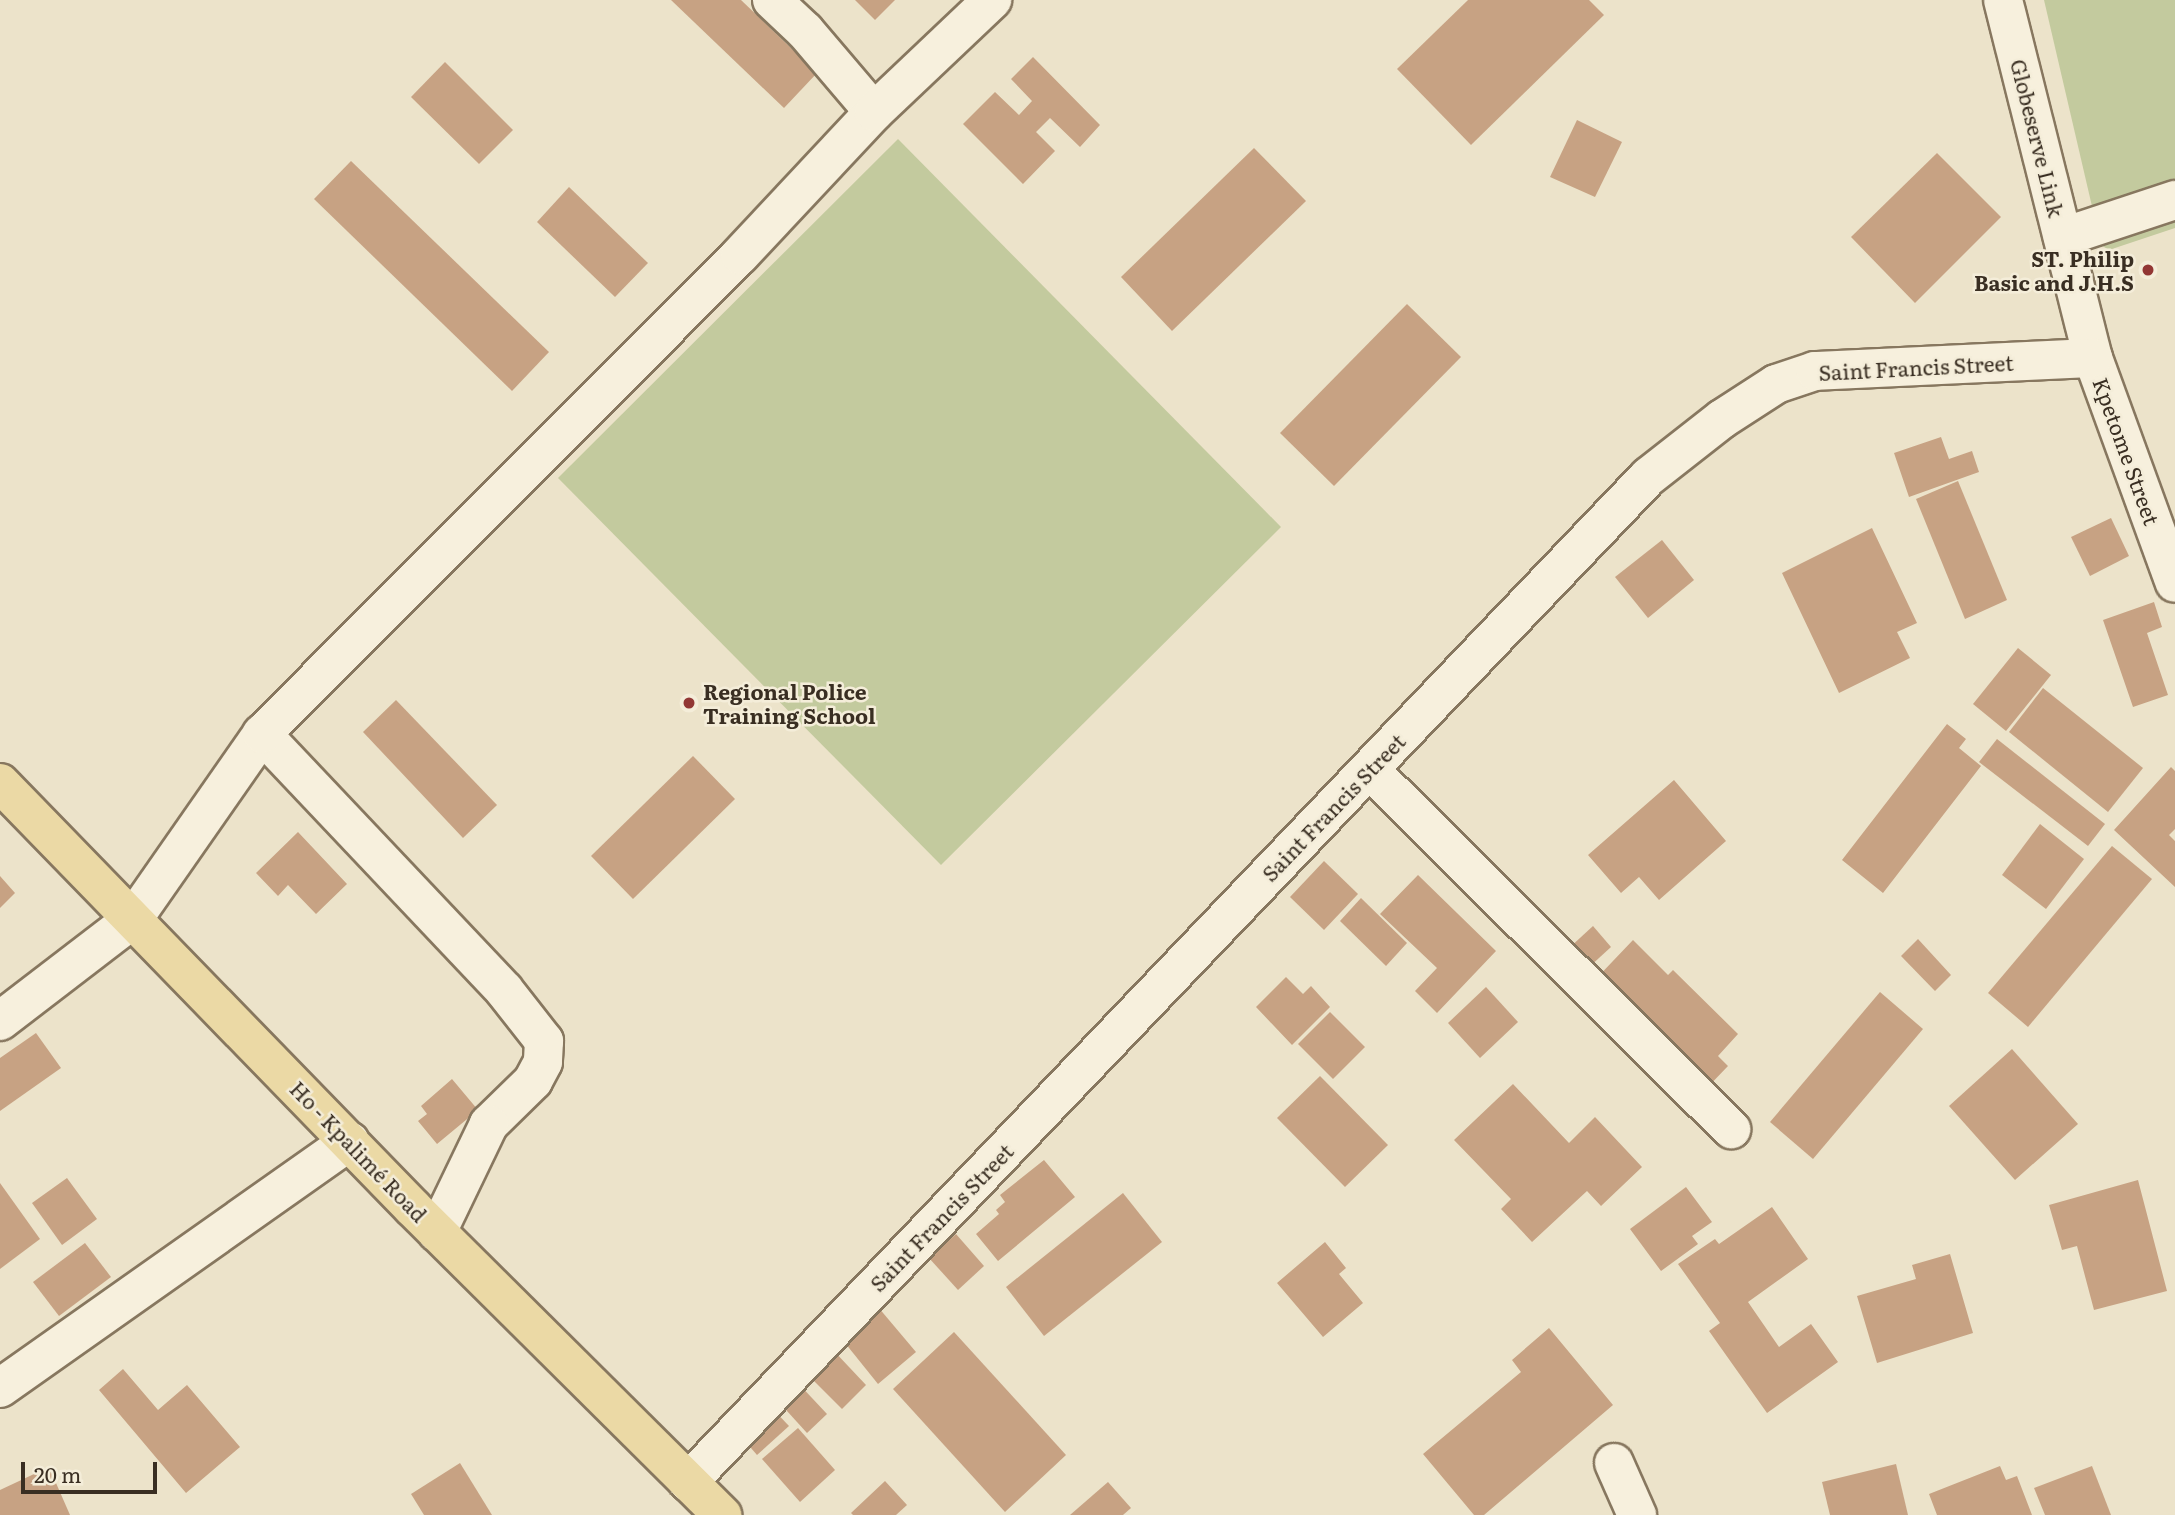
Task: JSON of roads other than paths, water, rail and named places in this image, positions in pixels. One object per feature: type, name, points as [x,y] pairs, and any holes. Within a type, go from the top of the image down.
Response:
[{"type":"main road","name":"Ho - Kpalimé Road","points":[[0,783],[437,1233],[722,1515]]},
{"type":"street","points":[[772,0],[805,31],[874,112]]},
{"type":"street","points":[[0,1021],[133,919],[262,734],[730,265],[874,112],[992,0]]},
{"type":"street","name":"Globeserve Link","points":[[2003,0],[2093,358]]},
{"type":"street","points":[[2063,237],[2175,200]]},
{"type":"street","name":"Kpetome Street","points":[[2093,358],[2175,583]]},
{"type":"street","name":"Saint Francis Street","points":[[688,1482],[1648,477],[1722,419],[1776,384],[1815,371],[2093,358]]},
{"type":"street","points":[[262,734],[504,989],[544,1041],[543,1062],[533,1081],[489,1124],[437,1233]]},
{"type":"street","points":[[1369,769],[1731,1129]]},
{"type":"street","points":[[0,1388],[350,1142]]},
{"type":"street","points":[[1614,1463],[1637,1515]]},
{"type":"place","name":"ST. Philip Basic and J.H.S","points":[[2148,270]]},
{"type":"place","name":"Regional Police Training School","points":[[689,703]]}]
